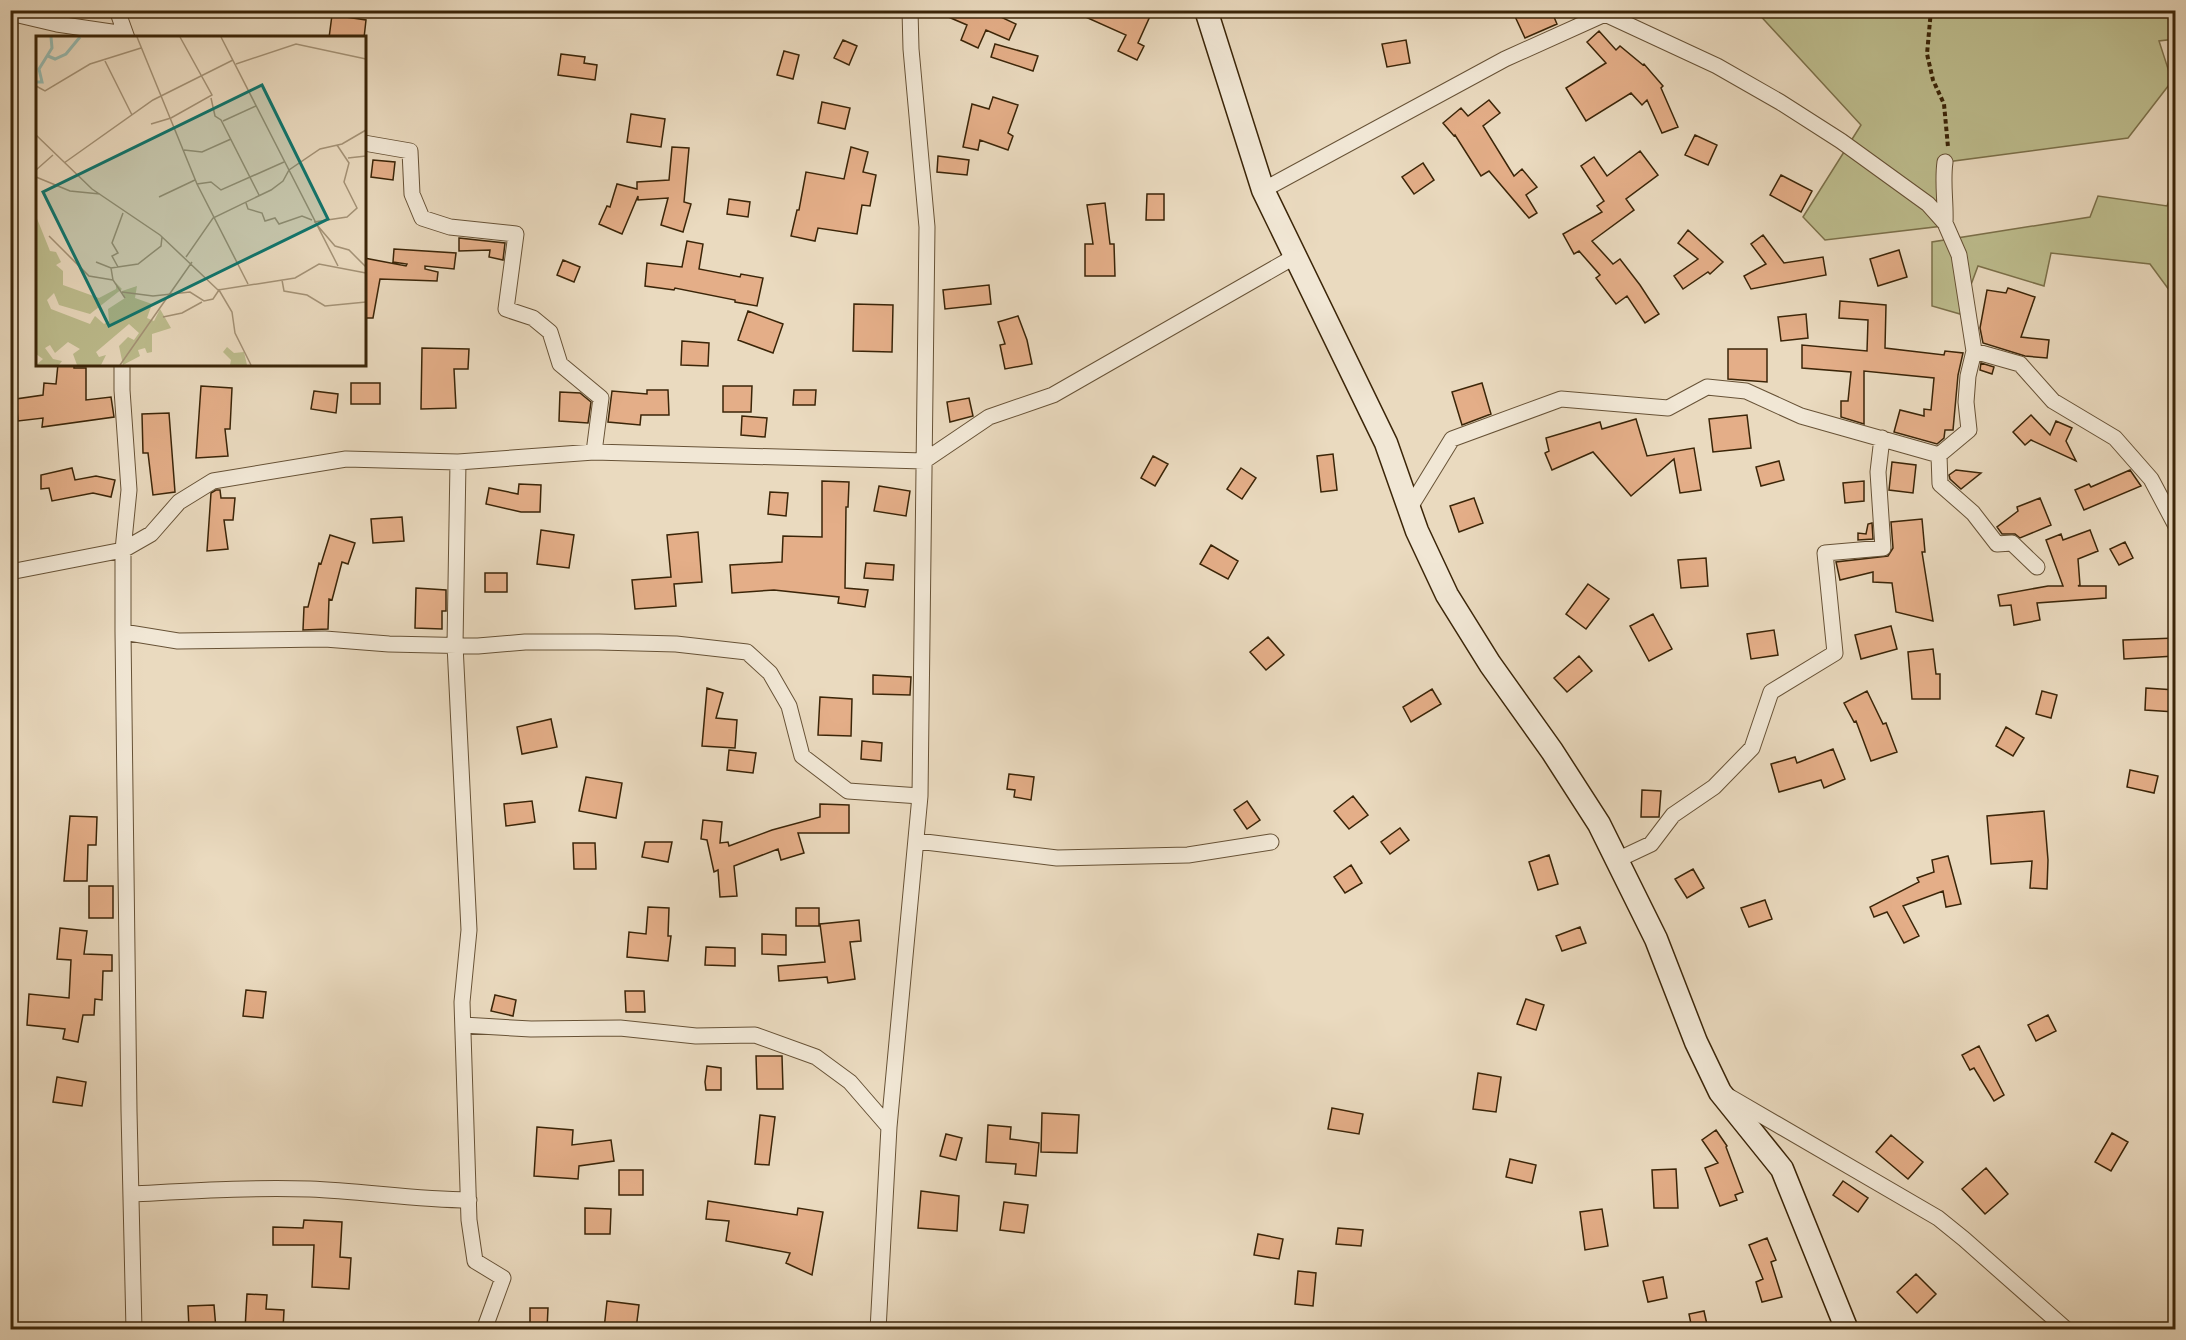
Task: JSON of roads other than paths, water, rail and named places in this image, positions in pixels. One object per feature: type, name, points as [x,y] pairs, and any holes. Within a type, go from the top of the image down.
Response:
[{"type":"street","points":[[117,10],[126,36]]},
{"type":"street","points":[[124,10],[126,36]]},
{"type":"street","points":[[878,1329],[889,1127],[920,796],[927,227],[910,49],[910,10]]},
{"type":"street","points":[[1206,10],[1263,190],[1386,443],[1417,531],[1447,595],[1490,664],[1570,778],[1599,824],[1656,939],[1696,1042],[1720,1092],[1782,1169],[1847,1329]]},
{"type":"street","points":[[1576,10],[1608,12],[1717,66],[1780,102],[1842,141],[1928,204],[1945,223],[1959,255],[1974,351],[1968,376],[1966,402],[1969,430],[1939,455]]},
{"type":"street","points":[[1263,190],[1505,59],[1608,12]]},
{"type":"street","points":[[10,13],[126,36]]},
{"type":"street","points":[[366,143],[410,151],[412,194],[422,218],[450,227],[516,234],[506,309],[534,318],[550,333],[560,364],[601,398],[594,452]]},
{"type":"street","points":[[1945,162],[1942,180],[1946,205],[1945,223]]},
{"type":"street","points":[[10,572],[123,550],[151,534],[179,502],[213,481],[346,459],[458,462],[594,452],[924,461],[989,417],[1053,395],[1294,257]]},
{"type":"street","points":[[1974,351],[2020,364],[2053,401],[2115,438],[2151,480],[2175,526]]},
{"type":"street","points":[[122,366],[129,490],[123,550],[123,632],[128,1088],[134,1329]]},
{"type":"street","points":[[1409,509],[1452,439],[1561,399],[1668,408],[1707,387],[1746,391],[1801,416],[1939,455]]},
{"type":"street","points":[[1617,860],[1651,844],[1673,815],[1714,787],[1752,748],[1771,692],[1835,653],[1825,553],[1883,549],[1878,472],[1882,438]]},
{"type":"street","points":[[1939,455],[1940,484],[1973,513],[1997,544],[2012,543],[2037,567]]},
{"type":"street","points":[[458,462],[455,645],[469,930],[462,1002],[469,1220],[475,1261],[503,1278],[484,1329]]},
{"type":"street","points":[[123,632],[178,640],[325,639],[389,644],[455,645],[525,642],[665,644],[747,652],[770,674],[789,706],[802,756],[848,792],[920,796]]},
{"type":"street","points":[[917,841],[1057,858],[1188,855],[1270,842]]},
{"type":"street","points":[[463,1025],[531,1029],[620,1028],[696,1036],[755,1035],[816,1057],[850,1082],[889,1127]]},
{"type":"street","points":[[1720,1092],[1945,1223],[2067,1329]]},
{"type":"street","points":[[132,1194],[309,1189],[379,1193],[433,1200],[469,1200]]}]
